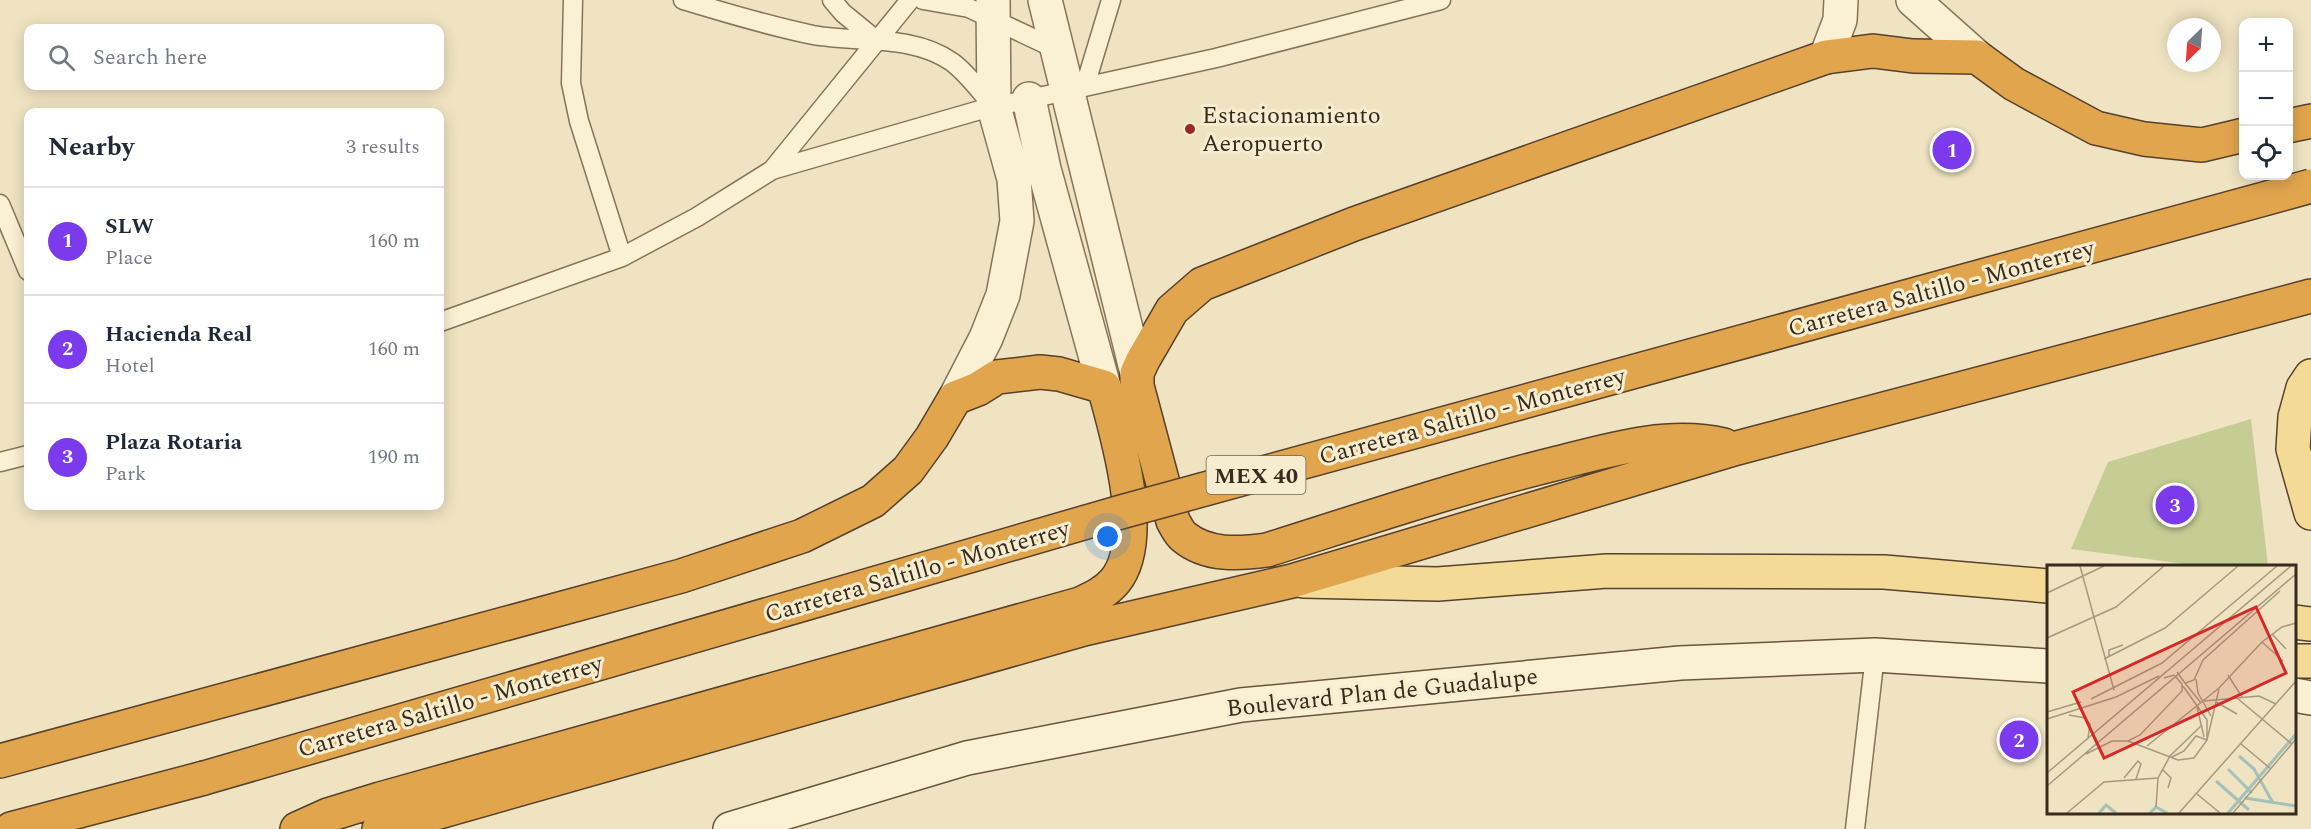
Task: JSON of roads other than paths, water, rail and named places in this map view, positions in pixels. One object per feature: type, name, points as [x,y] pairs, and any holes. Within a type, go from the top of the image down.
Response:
[{"type":"highway","points":[[1737,448],[1708,441],[1674,440],[1604,451],[1506,476],[1267,550],[1236,554],[1210,550],[1183,536],[1173,521],[1137,386],[1137,373],[1172,310],[1202,284],[1354,224],[1826,57],[1873,51],[1913,56],[1977,57],[2014,84],[2096,128],[2144,139],[2202,145],[2239,136]]},
{"type":"highway","points":[[2293,125],[2311,121]]},
{"type":"highway","name":"Carretera Saltillo - Monterrey","points":[[11,829],[204,778],[1121,512],[2311,186]]},
{"type":"highway","points":[[379,829],[1084,628],[1292,581],[1737,448],[2311,296]]},
{"type":"highway","points":[[0,761],[681,576],[802,536],[873,501],[908,470],[955,399],[978,389],[997,377],[1019,372],[1059,374],[1104,387],[1124,460],[1131,538],[1123,568],[1115,581],[1101,593],[1080,604],[380,799],[328,815],[297,829]]},
{"type":"main road","points":[[2311,376],[2303,388],[2295,417],[2293,450],[2311,513]]},
{"type":"main road","points":[[1292,581],[1438,584],[1607,571],[1861,572],[2047,586]]},
{"type":"main road","points":[[2296,622],[2311,624]]},
{"type":"street","points":[[1045,0],[1059,51],[1076,87],[1137,373]]},
{"type":"street","points":[[1826,57],[1840,20],[1841,0]]},
{"type":"street","points":[[1913,0],[1977,57]]},
{"type":"street","points":[[955,399],[987,338],[1003,295],[1017,221],[1014,179],[994,107],[993,9]]},
{"type":"street","points":[[1029,99],[1044,169],[1104,387]]},
{"type":"street","name":"Boulevard Plan de Guadalupe","points":[[730,829],[967,758],[1241,705],[1680,663],[1875,656],[2047,666]]},
{"type":"street","points":[[2296,695],[2311,698]]},
{"type":"lane","points":[[573,0],[571,83],[579,121],[622,256]]},
{"type":"lane","points":[[683,0],[743,18],[815,35],[876,40],[919,47],[951,62],[970,79],[994,107]]},
{"type":"lane","points":[[832,0],[843,13],[876,40]]},
{"type":"lane","points":[[772,170],[910,0]]},
{"type":"lane","points":[[923,0],[969,8],[993,9],[1059,51]]},
{"type":"lane","points":[[1076,87],[1111,0]]},
{"type":"lane","points":[[444,321],[622,256],[697,218],[772,170],[994,107],[1076,87],[1216,58],[1441,0]]},
{"type":"lane","points":[[0,204],[24,261]]},
{"type":"lane","points":[[0,462],[24,456]]},
{"type":"lane","points":[[1855,829],[1875,656]]},
{"type":"place","name":"Estacionamiento Aeropuerto","points":[[1190,129]]},
{"type":"place","name":"SLW","points":[[1952,150]]},
{"type":"place","name":"Plaza Rotaria","points":[[2175,505]]},
{"type":"place","name":"Hacienda Real","points":[[2019,740]]}]
